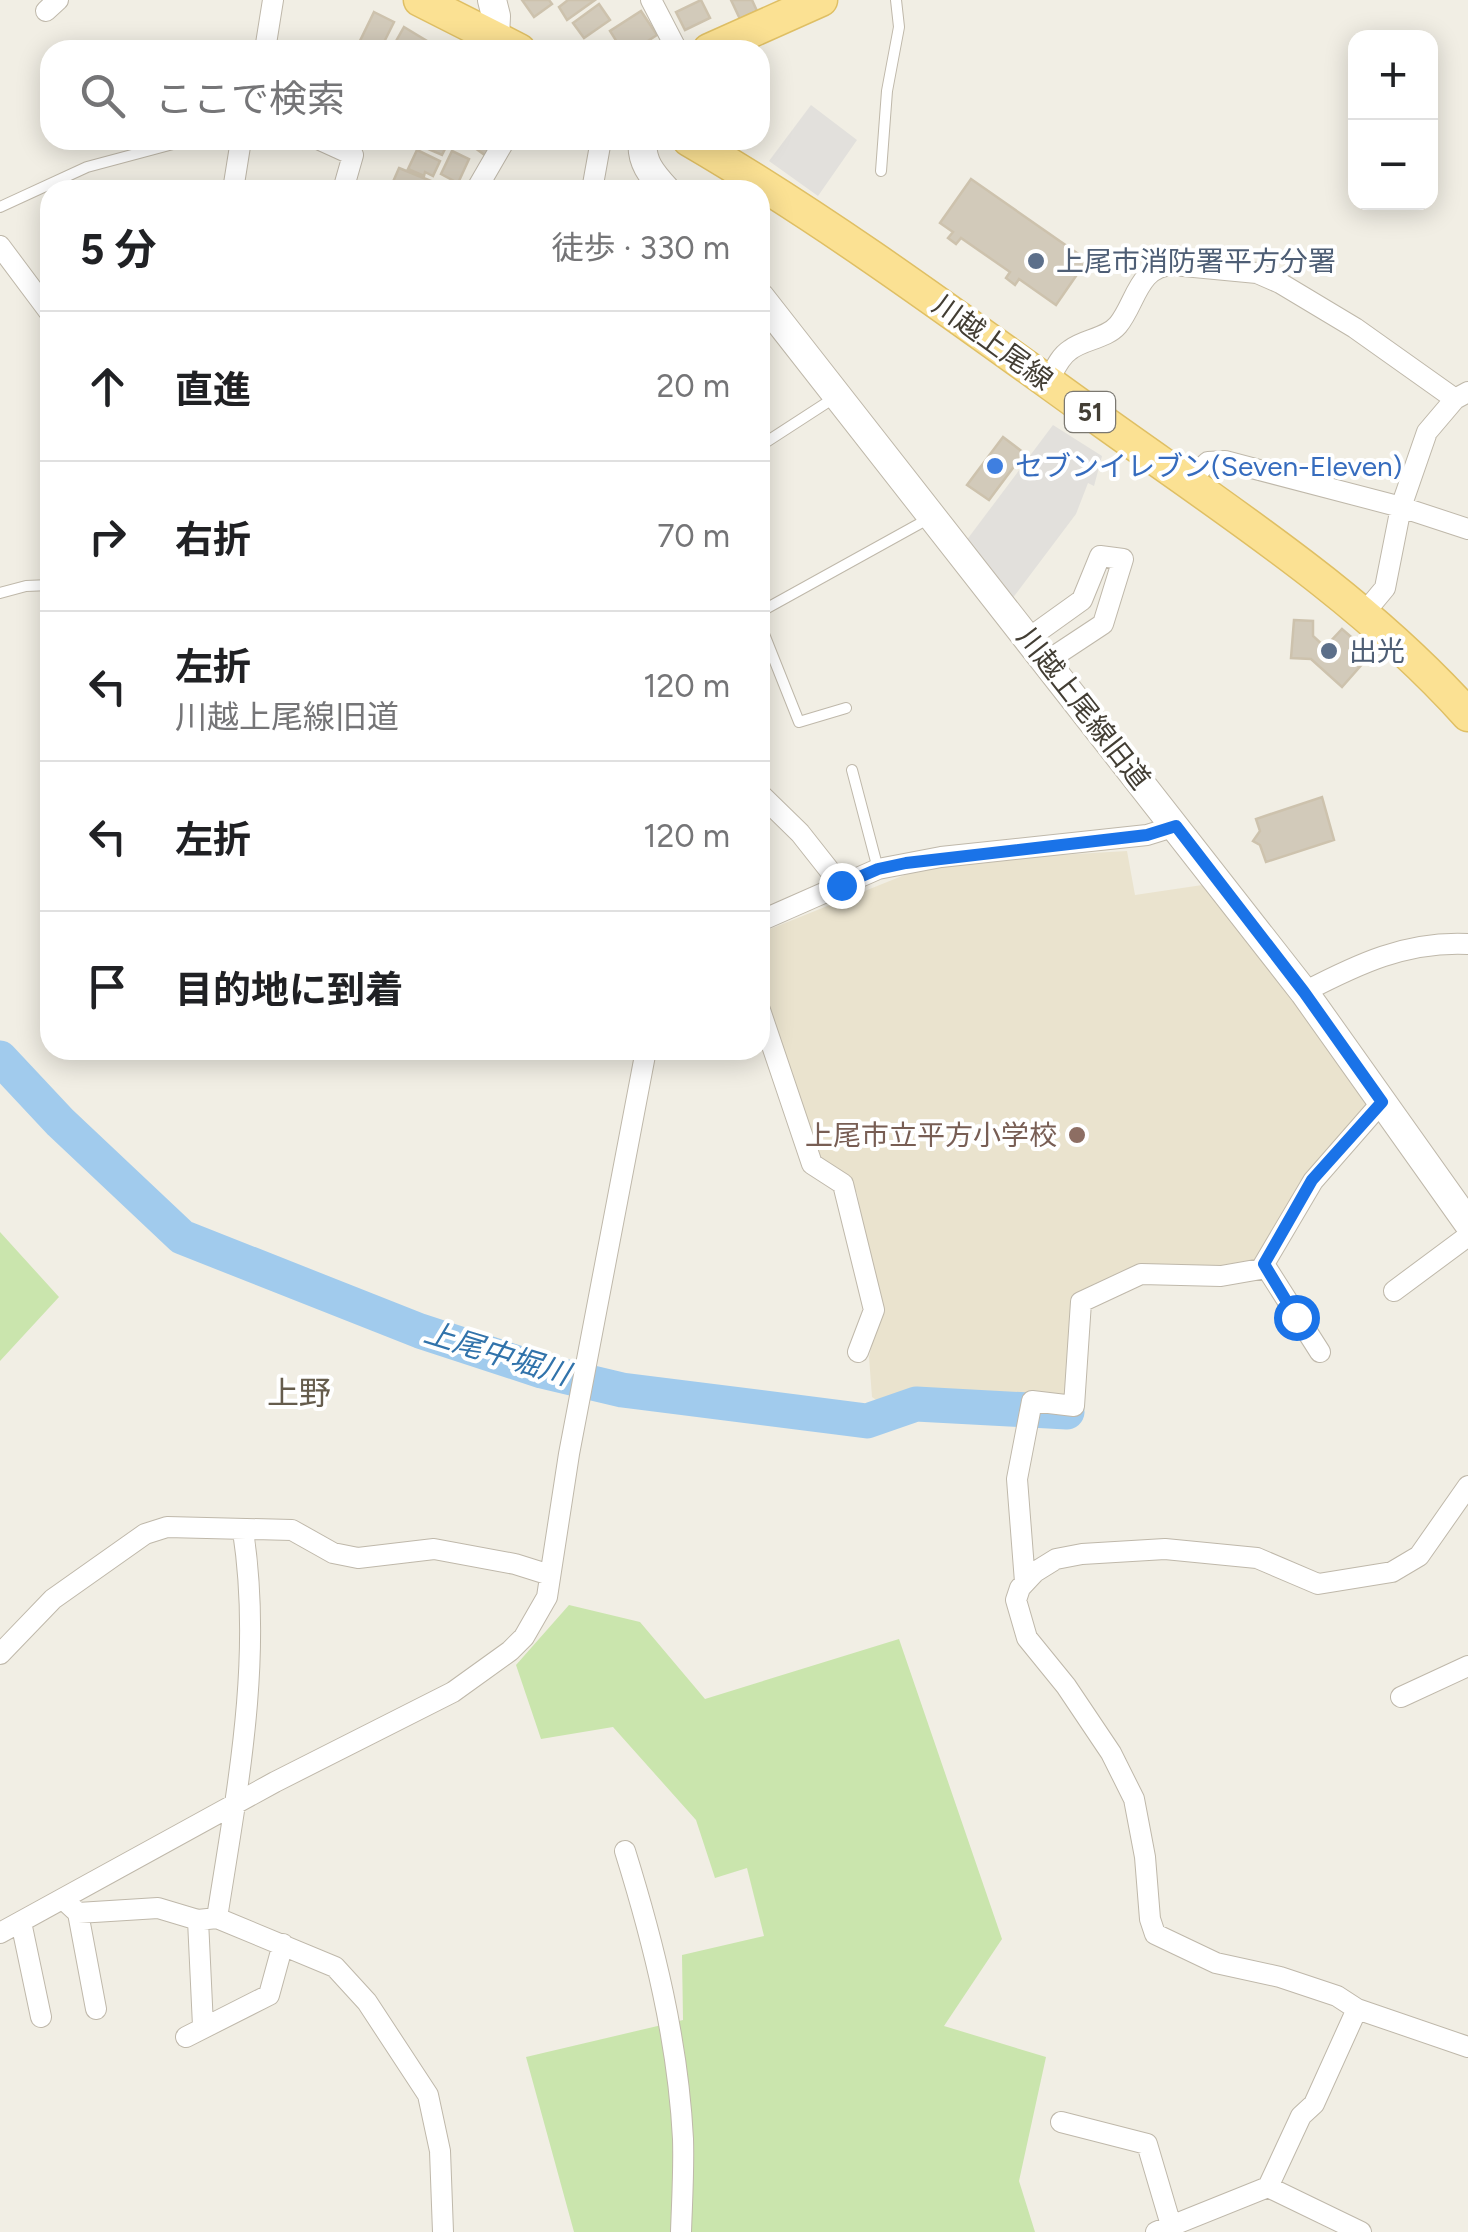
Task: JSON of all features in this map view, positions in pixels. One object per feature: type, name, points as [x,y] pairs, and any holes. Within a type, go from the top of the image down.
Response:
[{"type":"main road","points":[[420,0],[501,40]]},
{"type":"main road","points":[[731,40],[821,0]]},
{"type":"main road","name":"川越上尾線","points":[[705,150],[753,180]]},
{"type":"main road","name":"川越上尾線","points":[[770,191],[839,234],[1048,382],[1364,612],[1468,715]]},
{"type":"street","points":[[267,40],[273,0]]},
{"type":"street","points":[[492,0],[506,40]]},
{"type":"street","points":[[652,0],[672,40]]},
{"type":"street","points":[[235,180],[240,150]]},
{"type":"street","points":[[342,150],[353,155],[346,180]]},
{"type":"street","points":[[482,180],[499,150]]},
{"type":"street","points":[[594,180],[599,150]]},
{"type":"street","points":[[642,150],[657,180]]},
{"type":"street","points":[[0,246],[40,300]]},
{"type":"street","points":[[1048,382],[1070,348],[1114,330],[1144,278],[1162,265],[1173,264],[1257,274],[1280,283],[1462,396],[1427,432],[1402,507],[1385,588],[1364,612]]},
{"type":"street","name":"川越上尾線旧道","points":[[770,309],[1304,992],[1468,1223]]},
{"type":"street","points":[[1186,482],[1208,462],[1225,461],[1468,528]]},
{"type":"street","points":[[1029,638],[1082,600],[1100,556],[1123,560],[1104,624],[1048,661]]},
{"type":"street","points":[[770,804],[800,833],[841,885]]},
{"type":"street","points":[[770,917],[878,869],[942,857],[1147,835],[1176,826]]},
{"type":"street","points":[[1304,992],[1366,960],[1406,948],[1442,942],[1468,944]]},
{"type":"street","points":[[770,1040],[812,1164],[843,1184],[874,1310],[858,1352]]},
{"type":"street","points":[[0,1934],[21,1922],[71,1906],[275,1782],[452,1692],[482,1673],[524,1637],[548,1597],[643,1060]]},
{"type":"street","points":[[1025,1582],[1017,1479],[1032,1401],[1074,1406],[1081,1302],[1141,1274],[1221,1276],[1261,1270],[1312,1180],[1382,1102]]},
{"type":"street","points":[[1394,1290],[1468,1236]]},
{"type":"street","points":[[1264,1264],[1320,1352]]},
{"type":"street","points":[[1468,1486],[1419,1556],[1392,1572],[1318,1584],[1257,1558],[1165,1549],[1082,1554],[1056,1559],[1025,1582],[1016,1600],[1027,1638],[1112,1753],[1134,1799],[1155,1934],[1216,1963],[1280,1977],[1468,2047]]},
{"type":"street","points":[[0,1654],[53,1599],[146,1534],[167,1527],[292,1530],[334,1554],[358,1558],[434,1549],[515,1564],[550,1575]]},
{"type":"street","points":[[242,1531],[252,1605],[251,1669],[234,1807],[207,1919],[194,2031],[268,1995],[283,1944]]},
{"type":"street","points":[[1401,1697],[1468,1666]]},
{"type":"street","points":[[624,1852],[654,1944],[677,2078],[682,2139],[681,2232]]},
{"type":"street","points":[[71,1906],[158,1908],[207,1919],[335,1966],[367,2002],[428,2095],[440,2152],[446,2232]]},
{"type":"street","points":[[71,1906],[96,2009]]},
{"type":"street","points":[[21,1922],[40,2017]]},
{"type":"street","points":[[1061,2122],[1147,2144],[1166,2230],[1268,2187],[1302,2116],[1314,2104],[1357,2008]]},
{"type":"street","points":[[1268,2187],[1361,2232]]},
{"type":"lane","points":[[881,172],[887,91],[899,27],[896,0]]},
{"type":"lane","points":[[59,180],[87,167],[151,150]]},
{"type":"lane","points":[[0,208],[40,189]]},
{"type":"lane","points":[[770,440],[839,395]]},
{"type":"lane","points":[[770,606],[933,516]]},
{"type":"lane","points":[[0,593],[40,585]]},
{"type":"lane","points":[[770,649],[799,722],[846,708]]},
{"type":"lane","points":[[852,770],[878,869]]},
{"type":"shaded area","points":[[811,105],[857,140],[818,196],[769,161]]},
{"type":"shaded area","points":[[1053,425],[1102,456],[1094,486],[1088,483],[1076,514],[1012,599],[966,541]]},
{"type":"shaded area","name":"上尾市立平方小学校","points":[[1127,851],[1135,895],[1209,884],[1366,1100],[1368,1111],[1253,1262],[1075,1299],[1064,1396],[916,1391],[879,1402],[872,1397],[869,1357],[879,1315],[857,1193],[844,1175],[816,1158],[770,1024],[770,929],[917,870],[1006,858]]},
{"type":"green space","points":[[0,1232],[59,1297],[0,1361]]},
{"type":"green space","points":[[569,1605],[640,1622],[705,1699],[899,1639],[1002,1939],[944,2026],[1046,2057],[1019,2181],[1035,2232],[574,2232],[526,2057],[683,2020],[682,1955],[764,1936],[747,1868],[715,1878],[696,1820],[613,1727],[541,1739],[516,1665]]},
{"type":"building","points":[[522,0],[549,0],[552,4],[534,17]]},
{"type":"building","points":[[568,0],[595,0],[567,20],[559,7]]},
{"type":"building","points":[[701,0],[710,18],[685,30],[676,12]]},
{"type":"building","points":[[731,0],[752,0],[757,11],[740,19]]},
{"type":"building","points":[[599,4],[610,20],[584,38],[573,23]]},
{"type":"building","points":[[641,11],[657,35],[649,40],[616,40],[610,31]]},
{"type":"building","points":[[374,12],[394,22],[385,40],[360,40]]},
{"type":"building","points":[[404,27],[425,40],[397,40]]},
{"type":"building","points":[[417,150],[440,161],[433,176],[408,169]]},
{"type":"building","points":[[452,151],[469,159],[459,180],[441,174]]},
{"type":"building","points":[[399,168],[429,180],[394,180]]},
{"type":"building","points":[[971,179],[1087,260],[1056,305],[1019,279],[1015,285],[1006,278],[1010,272],[961,238],[956,244],[948,238],[953,232],[940,223]]},
{"type":"building","points":[[1003,437],[1024,453],[989,500],[967,485]]},
{"type":"building","name":"出光","points":[[1294,620],[1313,621],[1313,636],[1325,647],[1342,629],[1371,654],[1342,687],[1311,659],[1291,658]]},
{"type":"building","points":[[1322,797],[1334,840],[1266,862],[1260,845],[1253,841],[1260,831],[1256,819]]},
{"type":"waterway","name":"上尾中堀川","points":[[0,1058],[60,1122],[182,1237],[420,1331],[542,1371],[622,1390],[867,1421],[916,1404],[1067,1412]]},
{"type":"place","name":"上尾市消防署平方分署","points":[[1036,261]]},
{"type":"place","name":"セブンイレブン(Seven-Eleven)","points":[[995,466]]},
{"type":"place","name":"出光","points":[[1329,651]]},
{"type":"place","name":"上尾市立平方小学校","points":[[1077,1135]]},
{"type":"district","name":"上野","points":[[299,1393]]},
{"type":"route","points":[[841,885],[878,869],[906,863],[1147,835],[1176,826],[1304,992],[1382,1102],[1312,1180],[1264,1264],[1296,1317]]}]
